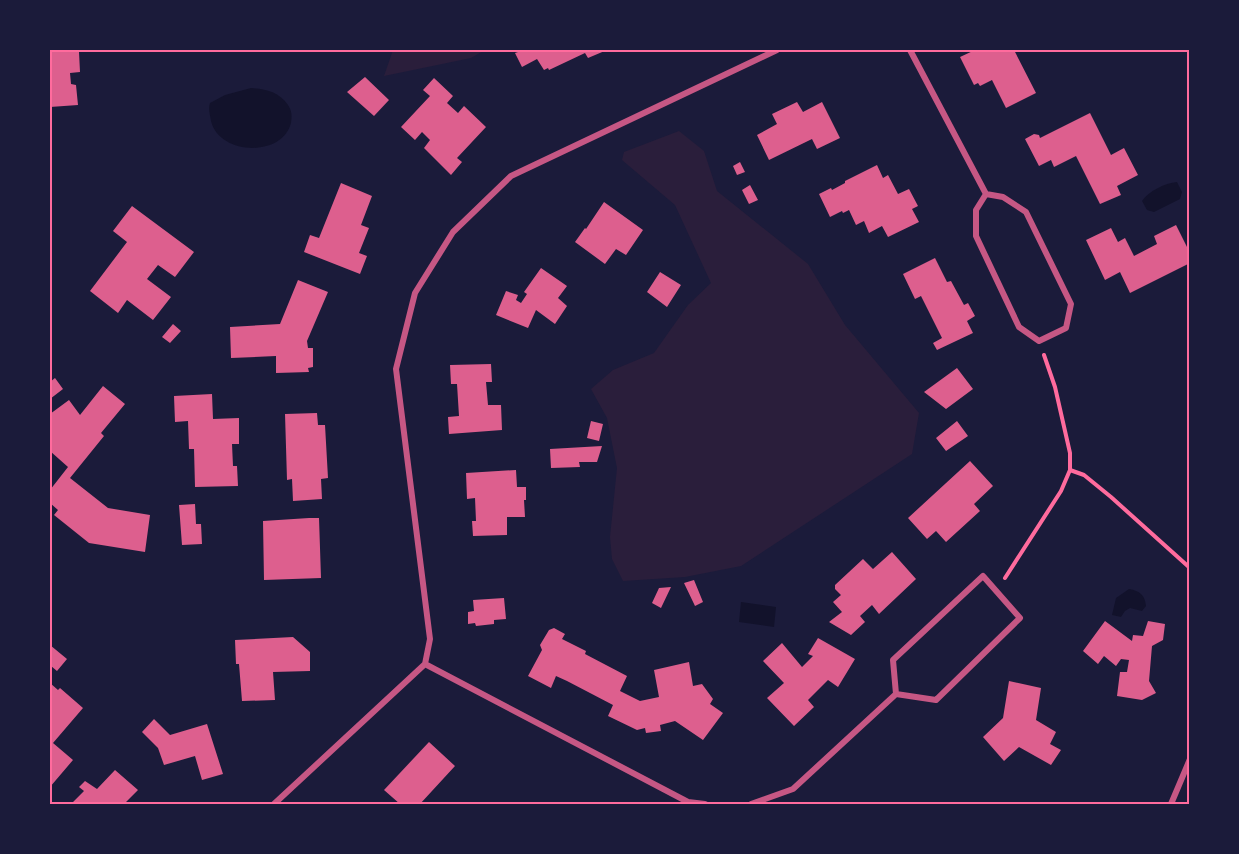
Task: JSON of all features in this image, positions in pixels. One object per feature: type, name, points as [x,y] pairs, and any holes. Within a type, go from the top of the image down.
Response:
[{"type":"street","points":[[274,804],[425,664],[430,639],[396,369],[415,293],[453,232],[511,176],[777,50]]},
{"type":"street","points":[[910,50],[986,194]]},
{"type":"street","points":[[986,194],[1003,197],[1026,212],[1071,304],[1066,328],[1039,341],[1019,327],[976,236],[976,210],[986,194]]},
{"type":"street","points":[[983,576],[1020,618],[936,700],[896,694],[893,660],[983,576]]},
{"type":"street","points":[[425,664],[687,802],[705,804]]},
{"type":"street","points":[[751,804],[793,789],[896,694]]},
{"type":"street","points":[[1171,804],[1190,759]]},
{"type":"path","points":[[995,590],[1020,557],[1055,501],[1070,470],[1070,453],[1055,387],[1039,341]]},
{"type":"path","points":[[1070,470],[1084,475],[1111,497],[1190,568]]},
{"type":"shaded area","points":[[393,50],[485,50],[471,58],[384,76]]},
{"type":"shaded area","points":[[251,88],[277,94],[291,111],[291,123],[285,134],[276,142],[264,147],[237,146],[226,141],[216,132],[211,121],[210,103],[225,95]]},
{"type":"shaded area","points":[[679,131],[704,151],[717,191],[808,264],[845,325],[919,413],[912,454],[741,566],[685,577],[623,581],[612,559],[610,537],[617,468],[607,418],[591,389],[613,370],[654,353],[688,305],[711,283],[675,205],[622,160],[624,152]]},
{"type":"shaded area","points":[[1177,182],[1182,192],[1180,199],[1154,212],[1147,210],[1142,201],[1145,197],[1158,188]]},
{"type":"shaded area","points":[[1129,589],[1141,594],[1146,606],[1142,611],[1130,608],[1121,617],[1112,615],[1116,598]]},
{"type":"shaded area","points":[[741,602],[776,607],[774,627],[739,622]]},
{"type":"building","points":[[50,50],[79,52],[80,72],[70,73],[71,84],[76,85],[78,105],[50,107]]},
{"type":"building","points":[[516,50],[607,50],[588,58],[585,53],[549,70],[548,68],[544,70],[537,59],[522,67],[515,53],[518,52]]},
{"type":"building","points":[[975,50],[1014,50],[1036,93],[1006,108],[992,80],[980,86],[978,83],[974,85],[960,57]]},
{"type":"building","points":[[365,77],[389,100],[374,116],[347,92]]},
{"type":"building","points":[[434,78],[453,96],[447,103],[458,113],[464,106],[486,127],[457,158],[462,162],[451,175],[424,148],[430,140],[422,132],[415,140],[401,127],[430,96],[423,90]]},
{"type":"building","points":[[797,102],[803,112],[822,102],[840,138],[817,149],[812,139],[769,160],[757,135],[777,124],[772,114]]},
{"type":"building","points":[[1090,113],[1111,155],[1124,148],[1138,175],[1117,186],[1121,195],[1100,204],[1076,156],[1054,167],[1051,160],[1039,166],[1025,139],[1034,134],[1039,135],[1040,138]]},
{"type":"building","points":[[740,162],[745,172],[737,175],[733,166]]},
{"type":"building","points":[[877,165],[883,178],[888,175],[898,194],[909,189],[918,206],[912,209],[919,222],[888,237],[882,226],[869,233],[864,221],[856,225],[849,210],[830,217],[819,194],[831,188],[832,190]]},
{"type":"building","points":[[341,183],[372,196],[361,225],[369,228],[359,253],[367,256],[360,274],[304,252],[310,235],[319,238]]},
{"type":"building","points":[[750,185],[758,200],[749,204],[742,190]]},
{"type":"building","points":[[604,202],[643,230],[626,255],[616,249],[605,264],[575,242]]},
{"type":"building","points":[[132,206],[194,252],[175,277],[158,265],[147,279],[171,297],[153,320],[127,300],[118,313],[90,291],[127,242],[113,231]]},
{"type":"building","points":[[1176,225],[1190,253],[1190,263],[1130,293],[1120,272],[1105,280],[1086,240],[1111,228],[1118,242],[1125,238],[1134,256],[1157,244],[1154,236]]},
{"type":"building","points":[[935,258],[947,282],[951,281],[964,305],[968,303],[975,316],[967,321],[973,333],[937,350],[933,343],[942,338],[921,296],[915,299],[903,274]]},
{"type":"building","points":[[541,268],[567,286],[558,298],[567,306],[555,324],[536,310],[528,328],[496,315],[506,291],[518,295],[516,300],[521,303],[527,294],[524,292]]},
{"type":"building","points":[[660,272],[681,285],[667,307],[647,292]]},
{"type":"building","points":[[298,280],[328,292],[307,341],[308,348],[313,348],[313,367],[308,368],[309,372],[276,373],[276,356],[231,358],[230,327],[280,324]]},
{"type":"building","points":[[173,324],[181,331],[170,343],[162,337]]},
{"type":"building","points":[[491,364],[492,382],[486,382],[488,405],[501,405],[502,430],[449,434],[448,417],[459,416],[457,384],[451,384],[450,365]]},
{"type":"building","points":[[957,368],[973,389],[946,409],[924,392]]},
{"type":"building","points":[[55,378],[63,389],[50,399],[50,382]]},
{"type":"building","points":[[103,386],[125,404],[101,433],[104,436],[70,478],[108,508],[150,515],[145,552],[89,543],[54,515],[58,510],[50,503],[50,490],[68,467],[50,451],[50,414],[69,400],[80,415]]},
{"type":"building","points":[[212,394],[213,419],[239,418],[239,444],[232,444],[233,466],[237,466],[238,486],[195,487],[194,449],[189,449],[188,421],[175,422],[174,396]]},
{"type":"building","points":[[317,413],[318,425],[325,425],[328,478],[321,479],[322,499],[293,501],[292,479],[287,480],[285,414]]},
{"type":"building","points":[[591,421],[603,424],[599,441],[587,438]]},
{"type":"building","points":[[957,421],[968,436],[946,451],[936,438]]},
{"type":"building","points":[[602,446],[597,462],[579,462],[580,467],[551,468],[550,449]]},
{"type":"building","points":[[970,461],[993,486],[974,504],[980,511],[946,542],[936,531],[927,539],[908,518]]},
{"type":"building","points":[[516,470],[517,487],[526,487],[525,517],[507,517],[507,535],[473,536],[472,521],[476,521],[475,498],[467,499],[466,473]]},
{"type":"building","points":[[195,504],[196,524],[201,524],[202,544],[182,545],[179,505]]},
{"type":"building","points":[[319,518],[321,578],[264,580],[263,521]]},
{"type":"building","points":[[892,552],[916,579],[879,614],[872,605],[860,616],[865,622],[851,635],[829,622],[842,612],[833,602],[841,595],[835,589],[835,585],[863,559],[873,569]]},
{"type":"building","points":[[694,580],[703,602],[695,606],[684,583]]},
{"type":"building","points":[[671,587],[661,608],[652,603],[659,588]]},
{"type":"building","points":[[504,598],[506,619],[494,620],[494,624],[476,626],[475,623],[468,624],[468,612],[474,611],[473,600]]},
{"type":"building","points":[[1105,621],[1132,641],[1133,635],[1143,636],[1148,621],[1165,624],[1163,640],[1152,646],[1149,681],[1156,693],[1142,700],[1117,696],[1120,672],[1127,672],[1129,660],[1121,659],[1116,666],[1104,656],[1098,664],[1083,651]]},
{"type":"building","points":[[554,628],[565,634],[562,639],[627,676],[620,691],[640,701],[659,697],[654,670],[689,662],[693,686],[702,684],[713,699],[710,704],[723,713],[703,740],[675,721],[660,725],[661,731],[646,733],[645,728],[637,730],[608,716],[613,705],[567,681],[556,676],[551,688],[528,676],[542,650],[540,645],[549,630]]},
{"type":"building","points":[[293,637],[310,652],[310,671],[273,672],[275,700],[242,701],[235,640]]},
{"type":"building","points":[[818,638],[855,659],[838,687],[828,680],[808,700],[814,707],[794,726],[767,698],[784,683],[763,661],[782,643],[802,667],[813,656],[808,654]]},
{"type":"building","points":[[50,645],[67,659],[57,671],[51,666],[50,669]]},
{"type":"building","points":[[1009,681],[1041,688],[1036,720],[1056,732],[1050,744],[1061,750],[1051,765],[1019,747],[1004,761],[983,737],[1003,718]]},
{"type":"building","points":[[50,683],[58,690],[60,688],[83,708],[53,743],[73,760],[50,787],[50,720],[52,718],[50,716]]},
{"type":"building","points":[[154,719],[170,735],[207,724],[223,774],[202,780],[195,756],[164,765],[158,748],[142,732]]},
{"type":"building","points":[[429,742],[455,766],[420,804],[400,804],[384,790]]},
{"type":"building","points":[[115,770],[138,790],[124,804],[71,804],[84,791],[79,787],[85,781],[97,789]]}]
